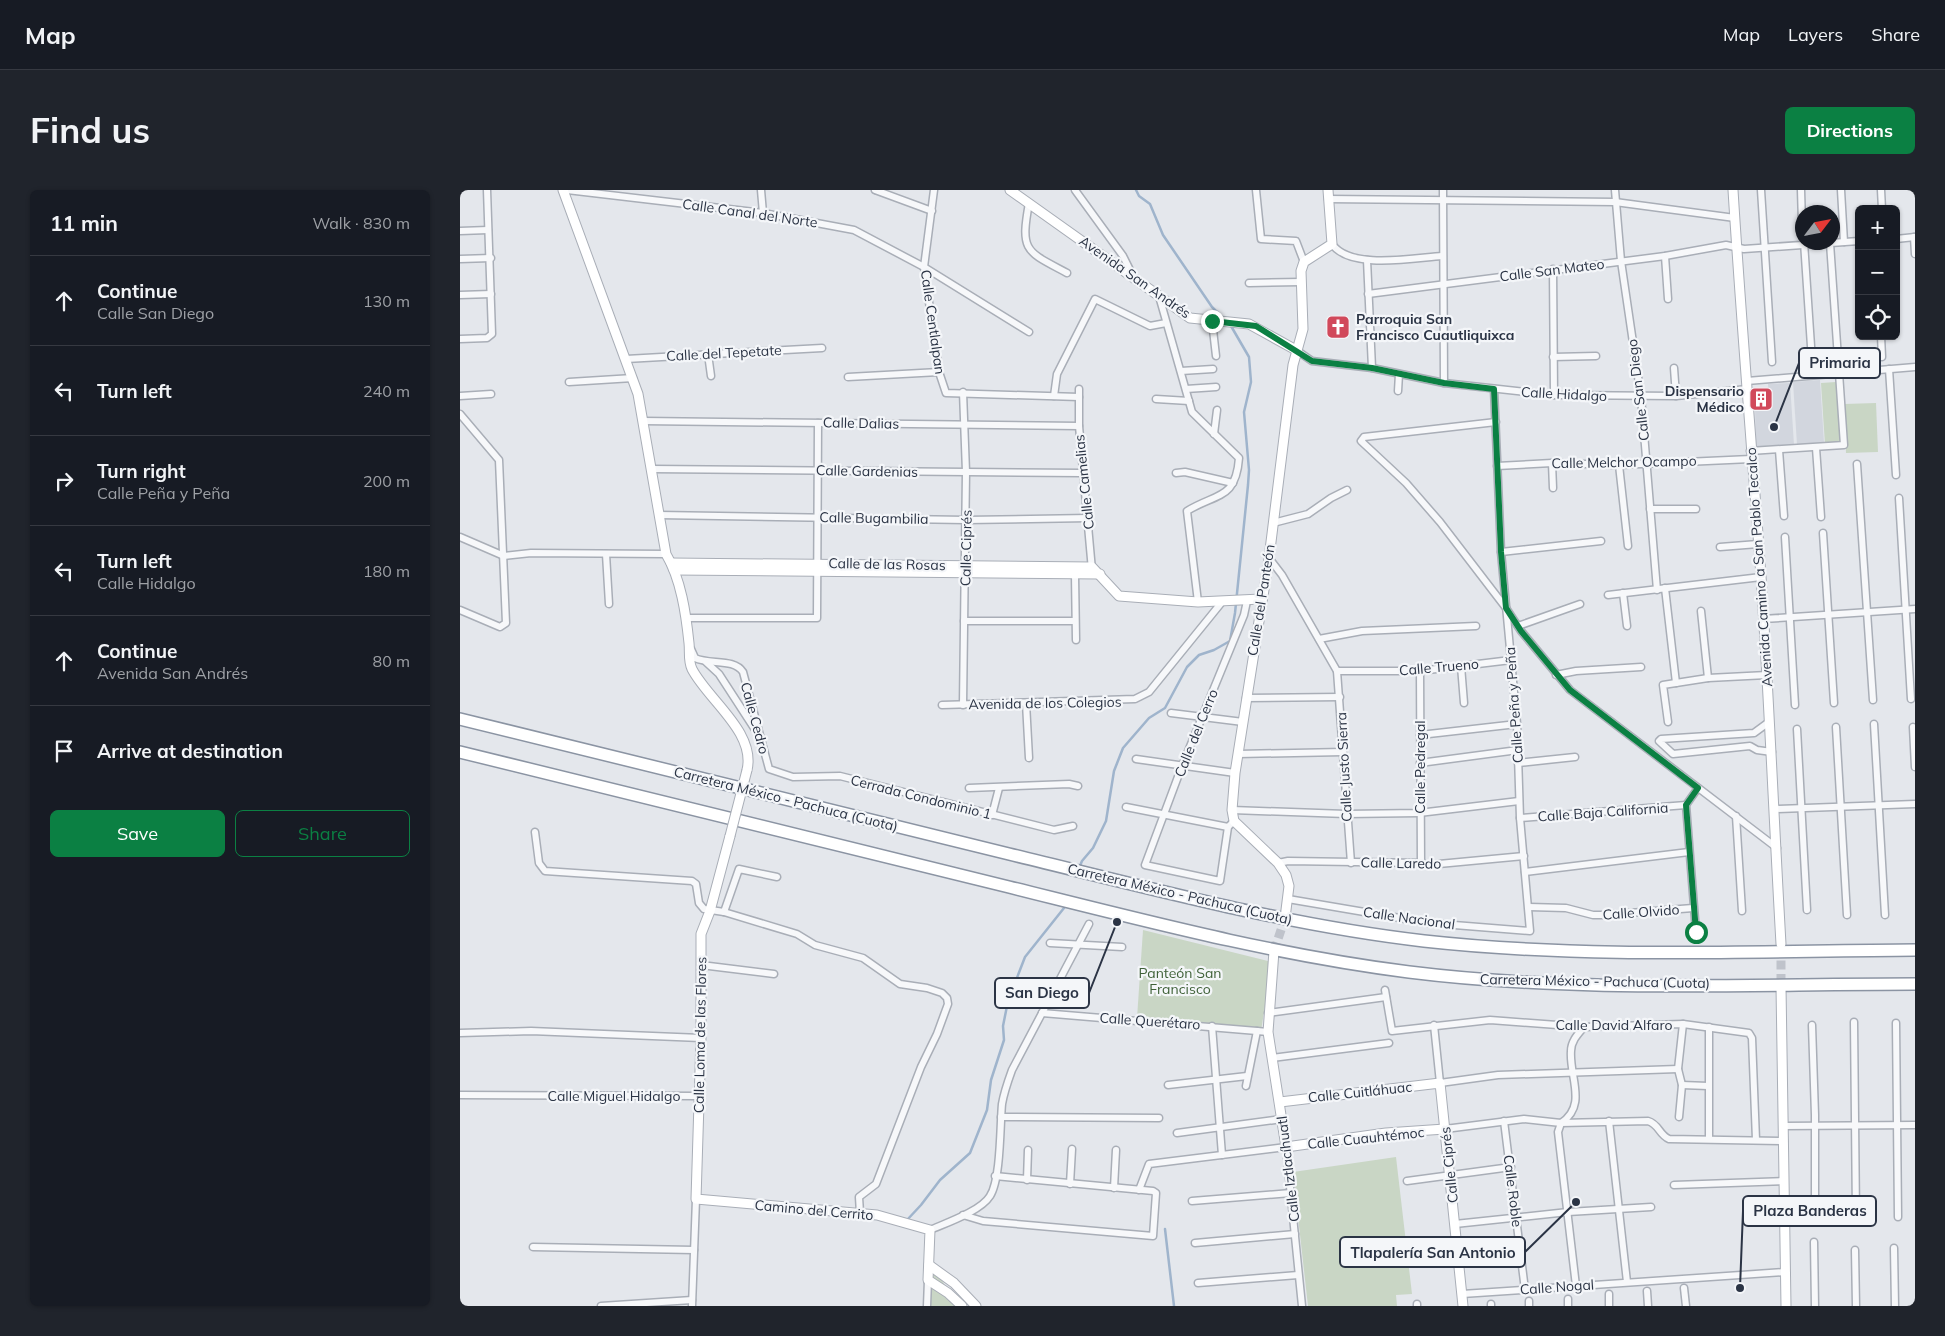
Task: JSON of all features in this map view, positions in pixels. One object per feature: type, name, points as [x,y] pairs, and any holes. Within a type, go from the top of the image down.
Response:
[{"type":"highway","name":"Carretera México - Pachuca (Cuota)","points":[[460,719],[1154,889],[1300,922],[1373,934],[1477,946],[1612,952],[1915,950]]},
{"type":"highway","name":"Carretera México - Pachuca (Cuota)","points":[[460,752],[1121,914],[1259,947],[1324,960],[1440,976],[1565,984],[1915,984]]},
{"type":"street","points":[[460,339],[491,336],[491,258],[487,190]]},
{"type":"street","points":[[565,190],[633,378],[643,421],[666,554],[672,567],[686,618],[689,646],[695,658],[706,662],[719,674],[761,739]]},
{"type":"street","name":"Calle Canal del Norte","points":[[565,190],[763,212],[854,230],[924,267],[1029,332]]},
{"type":"street","points":[[761,190],[763,212]]},
{"type":"street","points":[[877,190],[932,211]]},
{"type":"street","name":"Calle Centlalpan","points":[[934,190],[924,267],[939,372],[946,393],[963,392]]},
{"type":"street","name":"Avenida San Andrés","points":[[1010,190],[1190,318],[1256,326],[1296,350]]},
{"type":"street","points":[[1076,190],[1123,256],[1134,277]]},
{"type":"street","points":[[1256,190],[1261,239],[1296,241],[1304,262],[1332,244]]},
{"type":"street","points":[[1443,190],[1444,383]]},
{"type":"street","name":"Calle San Diego","points":[[1615,190],[1621,261],[1641,397],[1657,590]]},
{"type":"street","name":"Avenida Camino a San Pablo Tecalco","points":[[1733,190],[1776,810],[1781,944]]},
{"type":"street","points":[[1761,190],[1772,362]]},
{"type":"street","points":[[1800,190],[1801,205]]},
{"type":"street","points":[[1841,190],[1844,242]]},
{"type":"street","points":[[1881,190],[1882,205]]},
{"type":"street","points":[[1442,256],[1366,260],[1350,258],[1337,252],[1332,244],[1328,195],[1442,201],[1616,202],[1735,218]]},
{"type":"street","points":[[1029,203],[1024,231],[1026,246],[1033,254],[1067,273]]},
{"type":"street","points":[[460,231],[488,230]]},
{"type":"street","points":[[1900,239],[1914,237],[1915,254]]},
{"type":"street","name":"Calle San Mateo","points":[[1840,242],[1855,241]]},
{"type":"street","name":"Calle San Mateo","points":[[1368,294],[1442,283],[1665,256],[1726,246],[1764,247],[1795,244]]},
{"type":"street","points":[[1804,250],[1812,361]]},
{"type":"street","points":[[1830,250],[1839,373]]},
{"type":"street","points":[[1665,256],[1668,299]]},
{"type":"street","points":[[460,259],[491,258]]},
{"type":"street","points":[[1366,260],[1372,368]]},
{"type":"street","name":"Calle del Panteón","points":[[1231,824],[1235,773],[1269,558],[1293,365],[1302,328],[1301,282],[1304,262]]},
{"type":"street","points":[[1553,269],[1554,395]]},
{"type":"street","points":[[1249,283],[1301,282]]},
{"type":"street","points":[[460,295],[491,294]]},
{"type":"street","points":[[1159,296],[1195,417],[1239,458],[1233,483],[1224,495],[1197,505],[1187,511],[1198,602]]},
{"type":"street","points":[[1054,396],[1057,374],[1095,299],[1150,326],[1166,323]]},
{"type":"street","points":[[1216,321],[1216,356]]},
{"type":"street","points":[[1881,340],[1882,357]]},
{"type":"street","name":"Calle del Tepetate","points":[[626,359],[822,348]]},
{"type":"street","name":"Calle Hidalgo","points":[[1296,350],[1312,361],[1372,368],[1444,383],[1554,395],[1676,396],[1839,373],[1915,367]]},
{"type":"street","points":[[708,354],[711,376]]},
{"type":"street","points":[[1553,357],[1596,356]]},
{"type":"street","points":[[1181,371],[1213,368]]},
{"type":"street","points":[[1674,368],[1676,396]]},
{"type":"street","points":[[1889,369],[1896,475]]},
{"type":"street","points":[[848,377],[939,372]]},
{"type":"street","name":"Calle Melchor Ocampo","points":[[1498,466],[1552,463],[1646,464],[1844,445],[1839,373]]},
{"type":"street","points":[[1398,390],[1399,374]]},
{"type":"street","points":[[569,382],[633,378]]},
{"type":"street","points":[[1186,389],[1216,387]]},
{"type":"street","name":"Calle Camelias","points":[[1079,389],[1082,473],[1095,572]]},
{"type":"street","name":"Calle Peña y Peña","points":[[1494,389],[1501,552],[1517,724],[1520,818],[1530,931]]},
{"type":"street","points":[[963,392],[1079,397]]},
{"type":"street","name":"Calle Ciprés","points":[[963,392],[966,472],[964,705]]},
{"type":"street","points":[[460,396],[491,394]]},
{"type":"street","points":[[1156,399],[1189,401]]},
{"type":"street","points":[[1214,434],[1217,410]]},
{"type":"street","points":[[460,414],[499,460],[506,623],[500,627],[460,610]]},
{"type":"street","name":"Calle Dalias","points":[[643,421],[1079,426]]},
{"type":"street","points":[[1496,422],[1361,439],[1360,442],[1406,483],[1440,522],[1518,626],[1570,690],[1778,848]]},
{"type":"street","points":[[686,618],[817,618],[819,572],[818,423]]},
{"type":"street","points":[[1816,448],[1822,517]]},
{"type":"street","points":[[1779,450],[1784,516]]},
{"type":"street","points":[[1552,463],[1554,488]]},
{"type":"street","points":[[1857,464],[1873,700]]},
{"type":"street","points":[[1619,465],[1628,546]]},
{"type":"street","name":"Calle Gardenias","points":[[652,469],[1082,473]]},
{"type":"street","points":[[1176,473],[1186,472],[1233,483]]},
{"type":"street","points":[[1273,524],[1308,514],[1331,498],[1347,490]]},
{"type":"street","points":[[1899,498],[1911,699]]},
{"type":"street","points":[[1650,509],[1696,509]]},
{"type":"street","name":"Calle Bugambilia","points":[[659,515],[966,520],[1089,518]]},
{"type":"street","points":[[1822,533],[1834,703]]},
{"type":"street","points":[[1785,536],[1795,706]]},
{"type":"street","points":[[460,538],[504,556],[531,553],[666,554]]},
{"type":"street","points":[[1501,552],[1601,541]]},
{"type":"street","points":[[1720,547],[1758,544]]},
{"type":"street","points":[[606,554],[609,604]]},
{"type":"street","points":[[1269,558],[1282,575],[1337,670]]},
{"type":"street","name":"Calle de las Rosas","points":[[672,567],[819,562],[1075,575],[1095,572]]},
{"type":"street","name":"Calle de las Rosas","points":[[672,567],[819,572],[965,569],[1095,572]]},
{"type":"street","points":[[1095,572],[1107,582],[1118,596],[1198,602],[1261,599]]},
{"type":"street","points":[[1075,575],[1076,640]]},
{"type":"street","points":[[1608,595],[1761,576]]},
{"type":"street","points":[[1665,588],[1676,683]]},
{"type":"street","points":[[1623,593],[1627,626]]},
{"type":"street","name":"Calle del Cerro","points":[[1231,824],[1220,881],[1145,864],[1182,766],[1244,615],[1240,601]]},
{"type":"street","name":"Avenida de los Colegios","points":[[942,705],[1126,701],[1149,692],[1222,602]]},
{"type":"street","points":[[1518,626],[1580,604]]},
{"type":"street","points":[[1763,620],[1915,609]]},
{"type":"street","points":[[1701,610],[1708,678]]},
{"type":"street","points":[[964,620],[1075,622]]},
{"type":"street","points":[[1320,640],[1362,631],[1476,626]]},
{"type":"street","name":"Calle Loma de las Flores","points":[[689,646],[692,671],[743,738],[749,754],[748,770],[710,911],[701,934],[700,1096],[692,1303]]},
{"type":"street","name":"Calle Trueno","points":[[1337,670],[1420,671],[1511,660]]},
{"type":"street","name":"Calle Cedro","points":[[706,662],[740,666],[769,769]]},
{"type":"street","points":[[1460,666],[1464,703]]},
{"type":"street","points":[[1556,675],[1576,671],[1642,667]]},
{"type":"street","name":"Calle Justo Sierra","points":[[1337,670],[1350,863]]},
{"type":"street","name":"Calle Pedregal","points":[[1420,671],[1419,813],[1421,863]]},
{"type":"street","points":[[1668,722],[1663,687],[1708,678],[1767,675]]},
{"type":"street","points":[[1246,698],[1340,696]]},
{"type":"street","points":[[1026,703],[1029,758]]},
{"type":"street","points":[[1171,713],[1243,722]]},
{"type":"street","points":[[1770,722],[1754,733],[1661,739],[1659,741],[1674,754],[1750,746],[1757,750],[1772,752]]},
{"type":"street","points":[[1420,735],[1517,724]]},
{"type":"street","points":[[1874,724],[1885,915]]},
{"type":"street","points":[[1836,727],[1847,915]]},
{"type":"street","points":[[1913,727],[1915,767]]},
{"type":"street","points":[[1797,728],[1807,910]]},
{"type":"street","points":[[1750,746],[1754,733]]},
{"type":"street","points":[[1420,763],[1518,750]]},
{"type":"street","points":[[1238,754],[1343,752]]},
{"type":"street","points":[[1518,763],[1575,757]]},
{"type":"street","points":[[1136,759],[1235,773]]},
{"type":"street","name":"Cerrada Condominio 1","points":[[769,769],[793,777],[840,776],[1054,830],[1073,826]]},
{"type":"street","points":[[969,788],[1069,784],[1078,786]]},
{"type":"street","points":[[992,815],[999,788]]},
{"type":"street","points":[[1696,932],[1686,805],[1698,788]]},
{"type":"street","points":[[1232,810],[1346,814],[1419,813],[1519,801]]},
{"type":"street","points":[[1776,810],[1915,804]]},
{"type":"street","name":"Calle Baja California","points":[[1520,818],[1686,805]]},
{"type":"street","points":[[1126,807],[1231,824],[1278,863],[1286,875],[1289,886],[1285,918]]},
{"type":"street","points":[[1736,816],[1742,911]]},
{"type":"street","points":[[535,832],[539,862],[545,871],[630,879],[692,882],[696,884],[699,903],[704,909],[724,912],[797,934],[815,945],[855,955],[900,984],[927,988],[942,993],[947,998],[948,1004],[937,1034],[921,1067],[876,1184],[859,1197],[860,1213]]},
{"type":"street","points":[[1525,872],[1689,852]]},
{"type":"street","name":"Calle Laredo","points":[[1278,863],[1288,861],[1421,863],[1428,866],[1524,856]]},
{"type":"street","points":[[724,912],[739,869],[777,877]]},
{"type":"street","name":"Calle Nacional","points":[[1288,900],[1429,923],[1530,931]]},
{"type":"street","name":"Calle Olvido","points":[[1529,906],[1566,908],[1593,915],[1693,908]]},
{"type":"street","points":[[927,1306],[930,1230],[981,1205],[991,1196],[1001,1117],[1006,1088],[1012,1070],[1089,924]]},
{"type":"street","points":[[1050,943],[1122,947]]},
{"type":"street","name":"Calle Iztlacíhuatl","points":[[1274,951],[1268,1032],[1286,1147],[1302,1306]]},
{"type":"street","points":[[701,965],[774,974]]},
{"type":"street","points":[[1781,987],[1786,1306]]},
{"type":"street","name":"Calle David Alfaro","points":[[1268,1013],[1385,994],[1392,1031],[1490,1020],[1584,1027],[1683,1024],[1738,1030],[1749,1033],[1752,1038],[1756,1140]]},
{"type":"street","name":"Calle Querétaro","points":[[1042,1013],[1268,1032]]},
{"type":"street","points":[[1854,1022],[1856,1216]]},
{"type":"street","points":[[1896,1023],[1898,1217]]},
{"type":"street","points":[[1679,1117],[1682,1085],[1678,1069],[1683,1024]]},
{"type":"street","name":"Calle Ciprés","points":[[1434,1025],[1463,1306]]},
{"type":"street","points":[[1812,1025],[1815,1220]]},
{"type":"street","points":[[1212,1026],[1218,1127],[1222,1155]]},
{"type":"street","points":[[1576,1286],[1558,1132],[1560,1123],[1571,1116],[1575,1103],[1570,1050],[1576,1036],[1584,1027]]},
{"type":"street","points":[[1709,1027],[1709,1138]]},
{"type":"street","points":[[460,1034],[531,1031],[701,1038]]},
{"type":"street","points":[[1246,1086],[1257,1031]]},
{"type":"street","points":[[1272,1058],[1388,1043]]},
{"type":"street","points":[[1440,1083],[1498,1075],[1678,1069]]},
{"type":"street","points":[[1168,1084],[1247,1076]]},
{"type":"street","name":"Calle Cuitláhuac","points":[[1280,1102],[1440,1083]]},
{"type":"street","points":[[1682,1085],[1708,1086]]},
{"type":"street","name":"Calle Miguel Hidalgo","points":[[460,1095],[700,1096]]},
{"type":"street","points":[[1001,1117],[1159,1118]]},
{"type":"street","points":[[1177,1132],[1282,1119]]},
{"type":"street","points":[[1446,1129],[1524,1119],[1560,1123],[1609,1121],[1654,1123],[1664,1137],[1669,1139],[1709,1138],[1784,1141]]},
{"type":"street","name":"Calle Roble","points":[[1504,1121],[1525,1290]]},
{"type":"street","points":[[1609,1121],[1627,1282]]},
{"type":"street","points":[[1784,1126],[1915,1125]]},
{"type":"street","name":"Calle Cuauhtémoc","points":[[1286,1147],[1386,1133],[1446,1129]]},
{"type":"street","points":[[1140,1190],[1148,1164],[1286,1147]]},
{"type":"street","points":[[1070,1184],[1072,1149]]},
{"type":"street","points":[[1027,1180],[1028,1150]]},
{"type":"street","points":[[1114,1188],[1116,1150]]},
{"type":"street","points":[[1408,1181],[1511,1167]]},
{"type":"street","points":[[963,1215],[983,1221],[1153,1236],[1155,1192],[995,1176]]},
{"type":"street","points":[[1674,1185],[1784,1181]]},
{"type":"street","points":[[1192,1201],[1291,1193]]},
{"type":"street","name":"Camino del Cerrito","points":[[696,1199],[877,1215],[930,1230]]},
{"type":"street","points":[[1455,1224],[1568,1212],[1651,1207]]},
{"type":"street","points":[[1195,1242],[1295,1234]]},
{"type":"street","points":[[1814,1242],[1815,1306]]},
{"type":"street","points":[[1414,1248],[1457,1245]]},
{"type":"street","points":[[533,1247],[694,1250]]},
{"type":"street","points":[[1894,1248],[1895,1306]]},
{"type":"street","points":[[1855,1250],[1856,1306]]},
{"type":"street","points":[[929,1265],[954,1283],[976,1306]]},
{"type":"street","name":"Calle Nogal","points":[[1462,1294],[1785,1272]]},
{"type":"street","points":[[1198,1283],[1298,1275]]},
{"type":"street","points":[[928,1280],[948,1293],[962,1306]]},
{"type":"street","points":[[1684,1288],[1686,1306]]},
{"type":"street","points":[[1647,1291],[1648,1306]]},
{"type":"street","points":[[1608,1294],[1609,1306]]},
{"type":"street","points":[[601,1306],[692,1303]]},
{"type":"shaded area","points":[[1820,380],[1824,443],[1797,445],[1793,382]]},
{"type":"shaded area","points":[[1790,383],[1794,445],[1756,449],[1755,408],[1770,407],[1768,384]]},
{"type":"green space","points":[[1836,382],[1841,444],[1825,445],[1821,383]]},
{"type":"green space","points":[[1876,403],[1878,452],[1846,453],[1844,404]]},
{"type":"green space","name":"Panteón San Francisco","points":[[1143,930],[1272,962],[1261,1031],[1137,1018]]},
{"type":"green space","points":[[1396,1157],[1412,1294],[1396,1295],[1397,1306],[1308,1306],[1293,1172]]},
{"type":"green space","points":[[930,1260],[946,1287],[965,1306],[929,1306]]},
{"type":"waterway","points":[[1136,190],[1139,196],[1150,204],[1163,235],[1212,307],[1224,319]]},
{"type":"waterway","points":[[1079,868],[1082,861],[1093,848],[1106,821],[1114,771],[1123,748],[1149,718],[1165,708],[1187,667],[1199,655],[1214,650],[1230,641],[1235,613],[1248,485],[1249,470],[1244,412],[1251,382],[1249,357],[1231,326]]},
{"type":"waterway","points":[[907,1220],[940,1180],[970,1153],[987,1110],[991,1080],[1004,1040],[1003,1026],[1008,1001],[1025,957],[1064,908]]},
{"type":"waterway","points":[[1165,1229],[1174,1306]]},
{"type":"tunnel","points":[[1274,951],[1285,918]]},
{"type":"tunnel","points":[[1781,947],[1781,987]]},
{"type":"place","name":"Parroquia San Francisco Cuautliquixca","points":[[1338,327]]},
{"type":"place","name":"Dispensario Médico","points":[[1761,399]]},
{"type":"place","name":"Primaria","points":[[1774,427]]},
{"type":"place","name":"San Diego","points":[[1117,922]]},
{"type":"place","name":"Tlapalería San Antonio","points":[[1576,1202]]},
{"type":"place","name":"Plaza Banderas","points":[[1740,1288]]},
{"type":"route","points":[[1212,321],[1235,322],[1256,326],[1312,361],[1372,368],[1444,383],[1494,389],[1501,552],[1506,608],[1521,631],[1570,690],[1698,788],[1686,805],[1696,932]]}]
